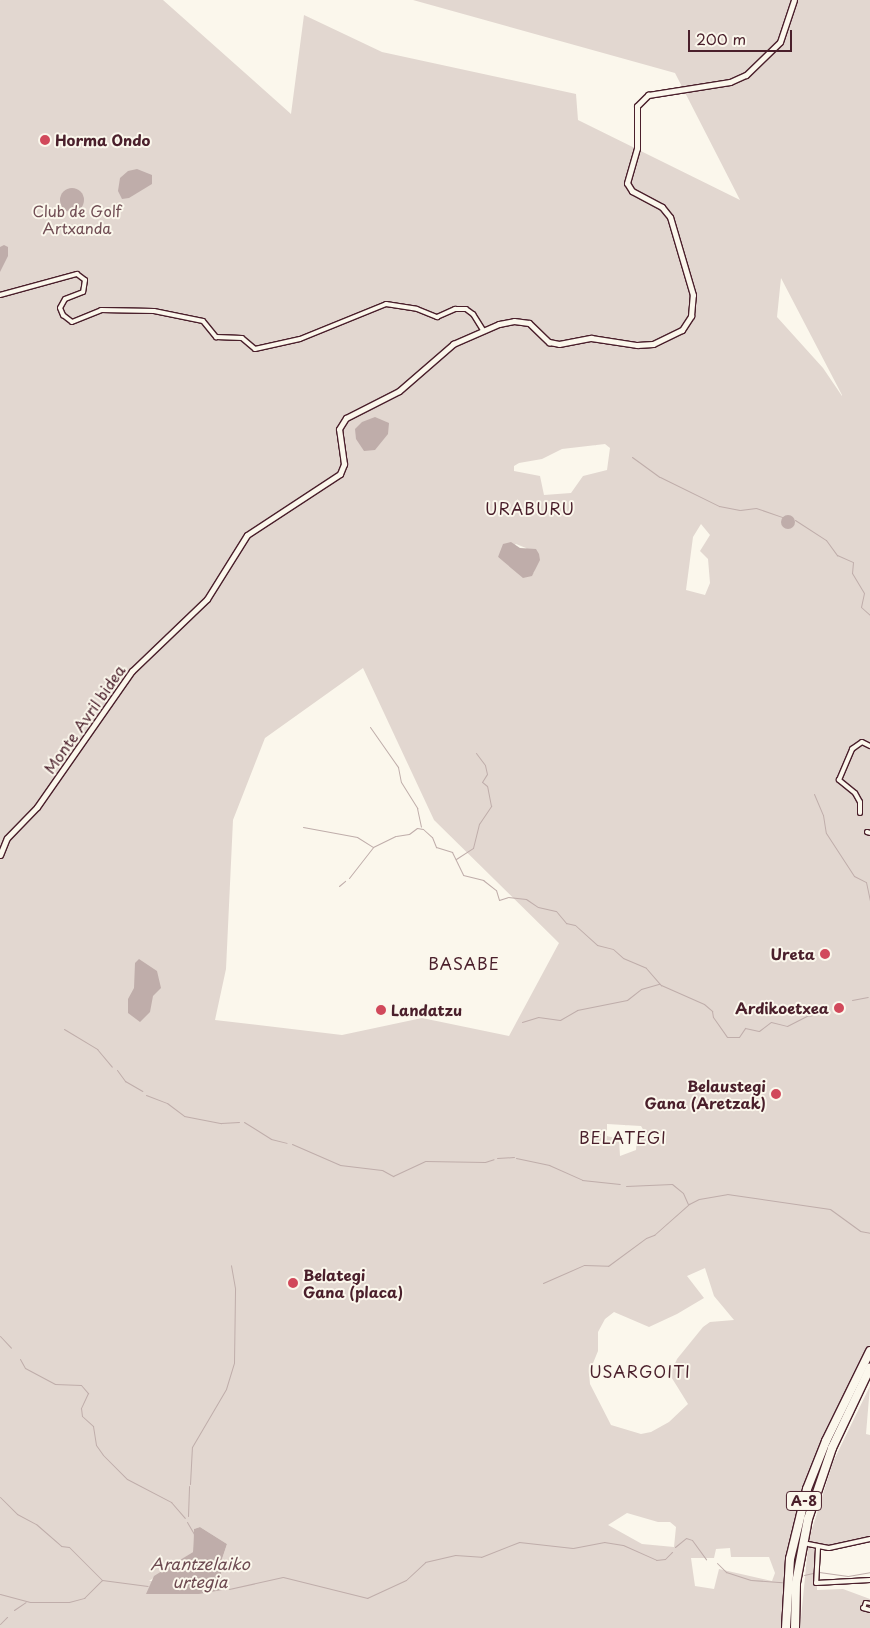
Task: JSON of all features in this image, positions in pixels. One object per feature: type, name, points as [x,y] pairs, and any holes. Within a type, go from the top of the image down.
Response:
[{"type":"highway","points":[[854,1382],[870,1343]]},
{"type":"highway","name":"A-8","points":[[786,1628],[790,1559],[799,1517],[818,1461],[870,1350]]},
{"type":"highway","name":"A-8","points":[[795,1628],[796,1583],[808,1519],[824,1468],[870,1368]]},
{"type":"highway","points":[[859,1389],[870,1374]]},
{"type":"street","points":[[0,295],[77,274],[85,280],[83,292],[65,299],[60,308],[72,322],[100,310],[154,310],[203,321],[216,337],[242,338],[255,348],[300,339],[386,304],[417,309],[437,317],[456,309],[466,309],[474,314],[482,330],[522,320],[532,324],[555,344],[591,338],[643,346],[668,340],[682,330],[691,316],[693,295],[671,220],[664,208],[632,191],[627,183],[638,148],[637,106],[650,95],[730,82],[746,74],[780,42],[794,0]]},
{"type":"street","name":"Monte Avril bidea","points":[[0,855],[7,838],[38,807],[132,671],[207,599],[247,534],[340,474],[344,464],[339,429],[342,420],[399,391],[453,344],[482,330]]},
{"type":"street","points":[[860,813],[860,802],[852,790],[839,781],[840,774],[852,749],[862,742],[870,746]]},
{"type":"street","points":[[808,1544],[818,1548],[870,1539]]},
{"type":"street","points":[[818,1548],[816,1582],[870,1580]]},
{"type":"street","points":[[870,1603],[865,1602],[863,1608],[870,1610]]},
{"type":"green space","name":"Club de Golf Artxanda","points":[[0,0],[163,0],[291,114],[304,15],[382,52],[576,94],[578,120],[740,200],[675,73],[413,0],[870,0],[870,1361],[824,1454],[784,1628],[0,1628]],"holes":[[[781,278],[842,396],[823,368],[777,317]],[[605,444],[610,448],[607,470],[583,476],[571,493],[544,495],[540,476],[514,471],[514,466],[519,463],[542,459],[562,449]],[[701,524],[710,535],[700,551],[708,559],[710,583],[705,595],[686,590],[693,537]],[[516,544],[526,548],[535,565],[534,573],[518,573],[498,557]],[[363,668],[434,820],[559,943],[509,1036],[422,1018],[342,1035],[215,1020],[226,969],[233,820],[265,738]],[[607,1124],[641,1126],[644,1131],[637,1139],[636,1150],[620,1156],[619,1139],[607,1136]],[[705,1268],[714,1296],[734,1320],[710,1322],[703,1327],[677,1359],[670,1375],[688,1404],[669,1422],[651,1432],[641,1434],[611,1425],[590,1384],[589,1373],[598,1351],[598,1332],[605,1319],[614,1312],[649,1327],[677,1314],[704,1298],[687,1276]],[[627,1513],[658,1522],[670,1522],[676,1527],[674,1547],[642,1544],[608,1525]],[[200,1527],[227,1544],[220,1565],[222,1579],[149,1581],[193,1552],[194,1529]],[[730,1548],[731,1557],[769,1557],[775,1573],[772,1581],[719,1569],[714,1589],[695,1586],[691,1558],[714,1558],[716,1549]]]},
{"type":"green space","points":[[870,1386],[866,1434],[870,1435],[870,1536],[834,1546],[808,1542],[833,1462]]},
{"type":"green space","points":[[808,1547],[816,1550],[817,1590],[843,1589],[870,1599],[870,1602],[863,1601],[861,1608],[870,1612],[870,1628],[800,1628]]},
{"type":"water","points":[[137,169],[152,175],[152,184],[129,198],[122,199],[118,191],[120,178],[128,171]]},
{"type":"water","points":[[72,188],[77,189],[83,195],[83,205],[77,211],[72,212],[67,211],[61,205],[60,200],[61,195],[67,189]]},
{"type":"water","points":[[4,245],[8,247],[8,256],[0,272],[0,247]]},
{"type":"water","points":[[375,417],[389,423],[388,434],[375,450],[364,451],[356,439],[355,429],[362,422]]},
{"type":"water","points":[[785,515],[791,515],[795,522],[791,529],[785,529],[781,525],[781,519]]},
{"type":"water","points":[[511,542],[520,548],[536,549],[540,560],[532,576],[523,578],[498,557],[503,544]]},
{"type":"water","points":[[139,959],[157,971],[161,988],[153,996],[150,1012],[140,1022],[128,1013],[128,999],[134,988],[135,963]]},
{"type":"water","name":"Arantzelaiko urtegia","points":[[200,1527],[227,1544],[220,1565],[222,1579],[228,1589],[199,1594],[146,1594],[154,1576],[193,1552],[194,1529]]},
{"type":"waterway","points":[[632,457],[660,477],[719,506],[740,510],[756,508],[782,517]]},
{"type":"waterway","points":[[795,520],[826,540],[837,555],[853,562],[852,573],[864,593],[861,607],[870,615]]},
{"type":"waterway","points":[[370,727],[398,767],[401,782],[417,808],[421,827]]},
{"type":"waterway","points":[[456,859],[473,848],[479,824],[491,806],[487,786],[482,782],[487,774],[485,765],[476,753]]},
{"type":"waterway","points":[[814,794],[823,815],[826,833],[854,876],[866,882],[870,901]]},
{"type":"waterway","points":[[303,827],[357,837],[373,847],[396,836],[409,834],[417,828],[423,829],[432,837],[436,847],[452,852],[463,875],[483,880],[496,890],[499,900],[508,897],[526,899],[538,907],[556,911],[566,923],[575,925],[597,945],[613,949],[623,958],[646,968],[661,985],[704,1004],[712,1011],[713,1017],[727,1037],[739,1037],[745,1028],[759,1031],[771,1022],[787,1026],[807,1016],[829,1012]]},
{"type":"waterway","points":[[349,878],[373,847]]},
{"type":"waterway","points":[[339,886],[345,881]]},
{"type":"waterway","points":[[522,1022],[538,1017],[560,1020],[577,1010],[627,1000],[641,989],[659,984]]},
{"type":"waterway","points":[[852,1000],[868,997]]},
{"type":"waterway","points":[[64,1029],[97,1049],[112,1067]]},
{"type":"waterway","points":[[117,1070],[125,1081],[142,1091]]},
{"type":"waterway","points":[[146,1095],[167,1103],[184,1116],[221,1123],[239,1122]]},
{"type":"waterway","points":[[244,1122],[271,1139],[287,1143]]},
{"type":"waterway","points":[[292,1144],[340,1165],[382,1170],[393,1176],[425,1161],[485,1162],[494,1159]]},
{"type":"waterway","points":[[497,1158],[514,1157]]},
{"type":"waterway","points":[[516,1158],[549,1165],[582,1180],[620,1184]]},
{"type":"waterway","points":[[626,1186],[672,1184],[683,1193],[688,1204]]},
{"type":"waterway","points":[[543,1283],[584,1265],[608,1266],[646,1238],[654,1235],[689,1204],[699,1199],[727,1194],[830,1209],[860,1231],[870,1233]]},
{"type":"waterway","points":[[190,1484],[192,1447],[226,1389],[234,1363],[235,1288],[231,1265]]},
{"type":"waterway","points":[[0,1336],[11,1348]]},
{"type":"waterway","points":[[20,1359],[25,1368],[55,1384],[81,1385],[88,1393],[81,1408],[82,1416],[93,1426],[96,1445],[103,1455],[127,1479],[171,1502],[185,1518]]},
{"type":"waterway","points":[[188,1516],[189,1486]]},
{"type":"waterway","points":[[0,1497],[17,1514],[36,1524],[61,1546],[69,1547],[102,1580],[148,1586]]},
{"type":"waterway","points":[[187,1522],[194,1534]]},
{"type":"waterway","points":[[675,1547],[686,1538],[692,1540],[706,1559]]},
{"type":"waterway","points":[[229,1589],[283,1577],[367,1598],[406,1580],[425,1562],[455,1555],[481,1557],[519,1542],[573,1548],[604,1542],[623,1545],[656,1560],[665,1559],[672,1552]]},
{"type":"waterway","points":[[717,1563],[726,1572],[751,1580],[782,1582]]},
{"type":"waterway","points":[[819,1572],[848,1576],[870,1572]]},
{"type":"waterway","points":[[804,1575],[813,1573]]},
{"type":"waterway","points":[[0,1594],[30,1602],[69,1602],[84,1598],[102,1580]]},
{"type":"waterway","points":[[14,1610],[26,1602]]},
{"type":"waterway","points":[[0,1624],[7,1617]]},
{"type":"place","name":"Horma Ondo","points":[[45,140]]},
{"type":"place","name":"Ureta","points":[[825,954]]},
{"type":"place","name":"Ardikoetxea","points":[[839,1008]]},
{"type":"place","name":"Landatzu","points":[[381,1010]]},
{"type":"place","name":"Belaustegi Gana (Aretzak)","points":[[776,1094]]},
{"type":"place","name":"Belategi Gana (placa)","points":[[293,1283]]},
{"type":"district","name":"URABURU","points":[[530,508]]},
{"type":"district","name":"BASABE","points":[[464,963]]},
{"type":"district","name":"BELATEGI","points":[[623,1137]]},
{"type":"district","name":"USARGOITI","points":[[640,1371]]}]
